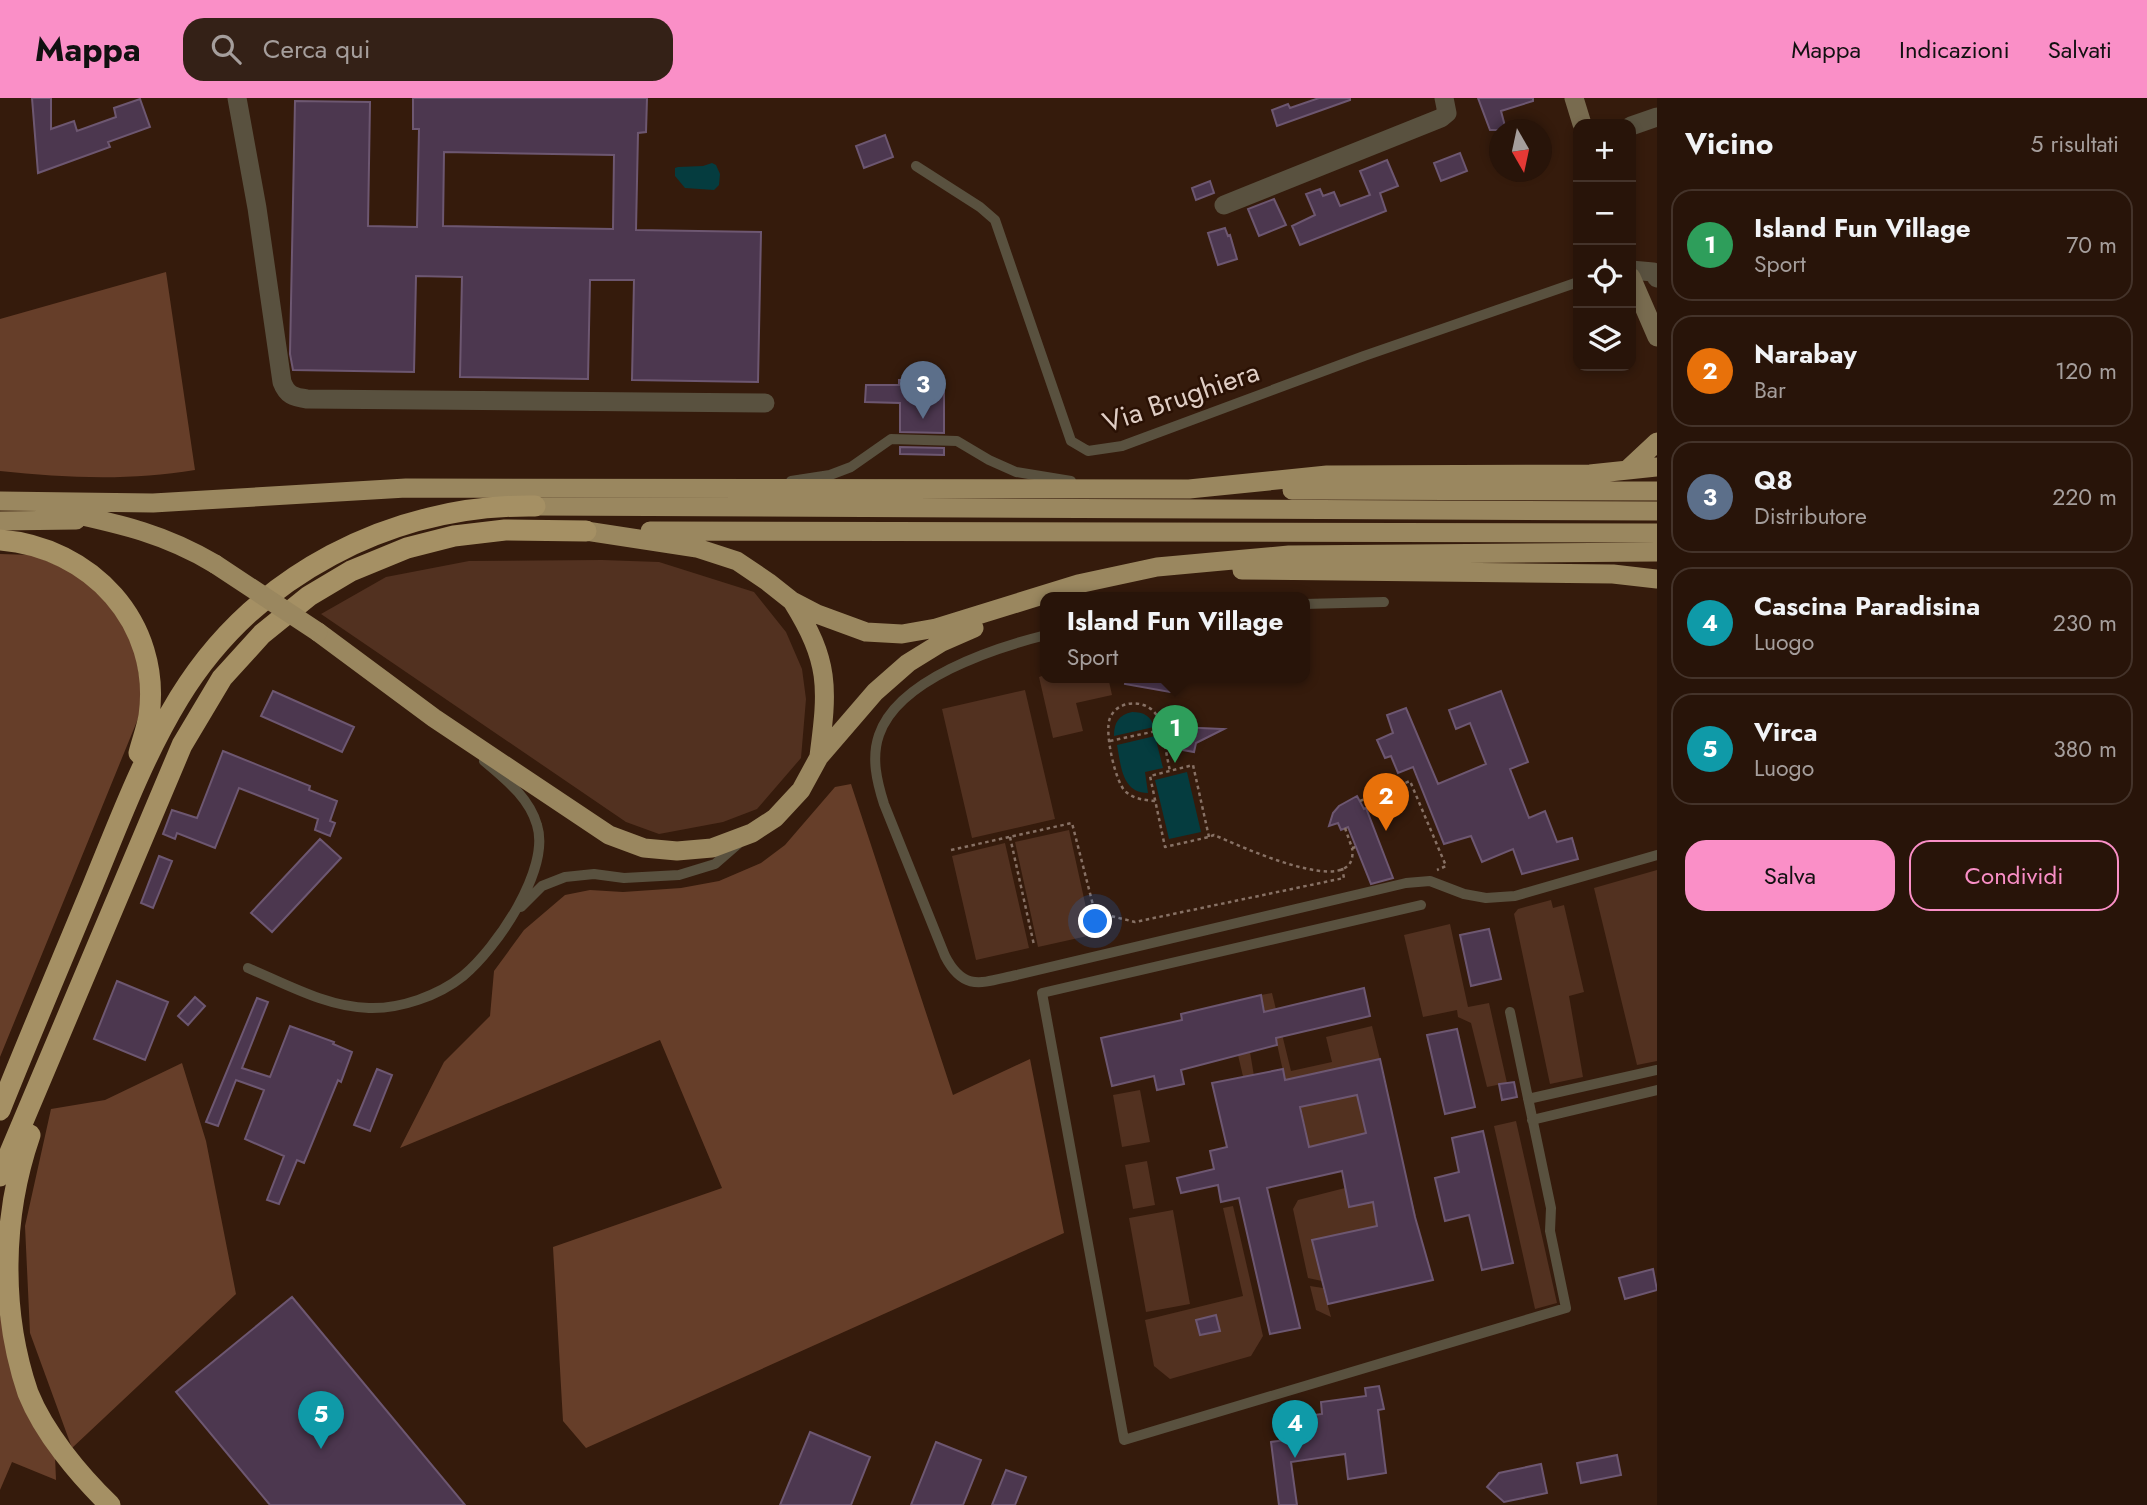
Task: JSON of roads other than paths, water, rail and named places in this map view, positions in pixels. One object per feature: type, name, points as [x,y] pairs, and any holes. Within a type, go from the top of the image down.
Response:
[{"type":"highway","points":[[1627,470],[1657,442]]},
{"type":"highway","points":[[1189,489],[1327,475],[1590,474],[1657,467]]},
{"type":"highway","points":[[9,501],[153,503],[406,488],[1189,489],[1612,500],[1657,510]]},
{"type":"highway","points":[[0,1110],[159,731],[201,666],[247,615],[295,576],[339,550],[398,525],[503,506],[1612,500],[1657,491]]},
{"type":"highway","points":[[9,501],[122,524],[190,549],[318,632],[434,718],[609,835],[644,848],[677,851],[712,848],[752,833],[775,818],[801,790],[819,757],[875,692],[908,663],[942,642],[1040,597]]},
{"type":"highway","points":[[0,522],[101,520]]},
{"type":"highway","points":[[0,1176],[182,746],[222,678],[262,634],[309,596],[351,571],[407,548],[454,536],[505,530],[1612,542],[1657,552]]},
{"type":"highway","points":[[586,531],[697,548],[737,561],[792,601],[817,614],[866,632],[902,634],[936,628],[1040,596]]},
{"type":"highway","points":[[1052,592],[1112,575],[1157,567],[1289,555],[1612,542],[1657,533]]},
{"type":"highway","points":[[0,540],[32,545],[68,558],[86,569],[118,599],[132,621],[142,644],[150,690],[149,716],[126,806]]},
{"type":"highway","points":[[1157,567],[1202,570],[1613,574],[1657,579]]},
{"type":"highway","points":[[792,601],[816,646],[824,672],[826,702],[819,757]]},
{"type":"highway","points":[[71,1005],[11,1200],[5,1250],[7,1302],[17,1360],[28,1394],[45,1424],[85,1481],[110,1505]]},
{"type":"main road","points":[[1574,98],[1580,119]]},
{"type":"main road","points":[[1636,289],[1657,337]]},
{"type":"street","points":[[237,98],[257,208],[282,382],[286,392],[294,397],[335,400],[765,403]]},
{"type":"street","points":[[1224,205],[1441,118],[1447,113],[1444,98]]},
{"type":"street","points":[[1636,124],[1657,117]]},
{"type":"street","points":[[1636,270],[1653,272],[1657,278]]},
{"type":"lane","name":"Via Brughiera","points":[[916,166],[980,206],[995,220],[1072,441],[1088,451],[1122,446],[1364,356],[1573,284]]},
{"type":"lane","points":[[748,488],[841,471],[891,439],[957,440],[989,460],[1016,472],[1120,489]]},
{"type":"lane","points":[[1310,604],[1384,602]]},
{"type":"lane","points":[[1040,636],[1008,644],[965,660],[945,671],[905,700],[890,715],[878,735],[876,780],[953,972],[967,981],[983,982],[1017,975],[1406,883],[1430,881],[1464,894],[1486,898],[1516,896],[1657,855]]},
{"type":"lane","points":[[248,968],[340,1004],[369,1008],[402,1005],[430,996],[463,977],[489,950],[515,912],[532,877],[540,854],[538,827],[530,806],[511,785],[434,718]]},
{"type":"lane","points":[[515,912],[542,886],[565,877],[594,874],[651,878],[679,875],[715,864],[752,833]]},
{"type":"lane","points":[[1421,905],[1042,993],[1124,1440],[1566,1308],[1550,1231],[1551,1208],[1510,1012]]},
{"type":"lane","points":[[1528,1099],[1657,1070]]},
{"type":"lane","points":[[1532,1120],[1657,1090]]},
{"type":"water","points":[[712,163],[720,174],[719,185],[714,190],[685,188],[675,176],[675,168]]},
{"type":"water","points":[[1132,712],[1146,715],[1154,727],[1114,736],[1118,720]]},
{"type":"water","points":[[1155,736],[1163,768],[1145,772],[1148,793],[1139,792],[1124,777],[1117,745]]},
{"type":"water","points":[[1187,772],[1201,832],[1169,839],[1155,780]]},
{"type":"place","name":"Q8","points":[[923,419]]},
{"type":"place","name":"Island Fun Village","points":[[1175,763]]},
{"type":"place","name":"Narabay","points":[[1386,831]]},
{"type":"place","name":"Virca","points":[[321,1449]]},
{"type":"place","name":"Cascina Paradisina","points":[[1295,1458]]}]
